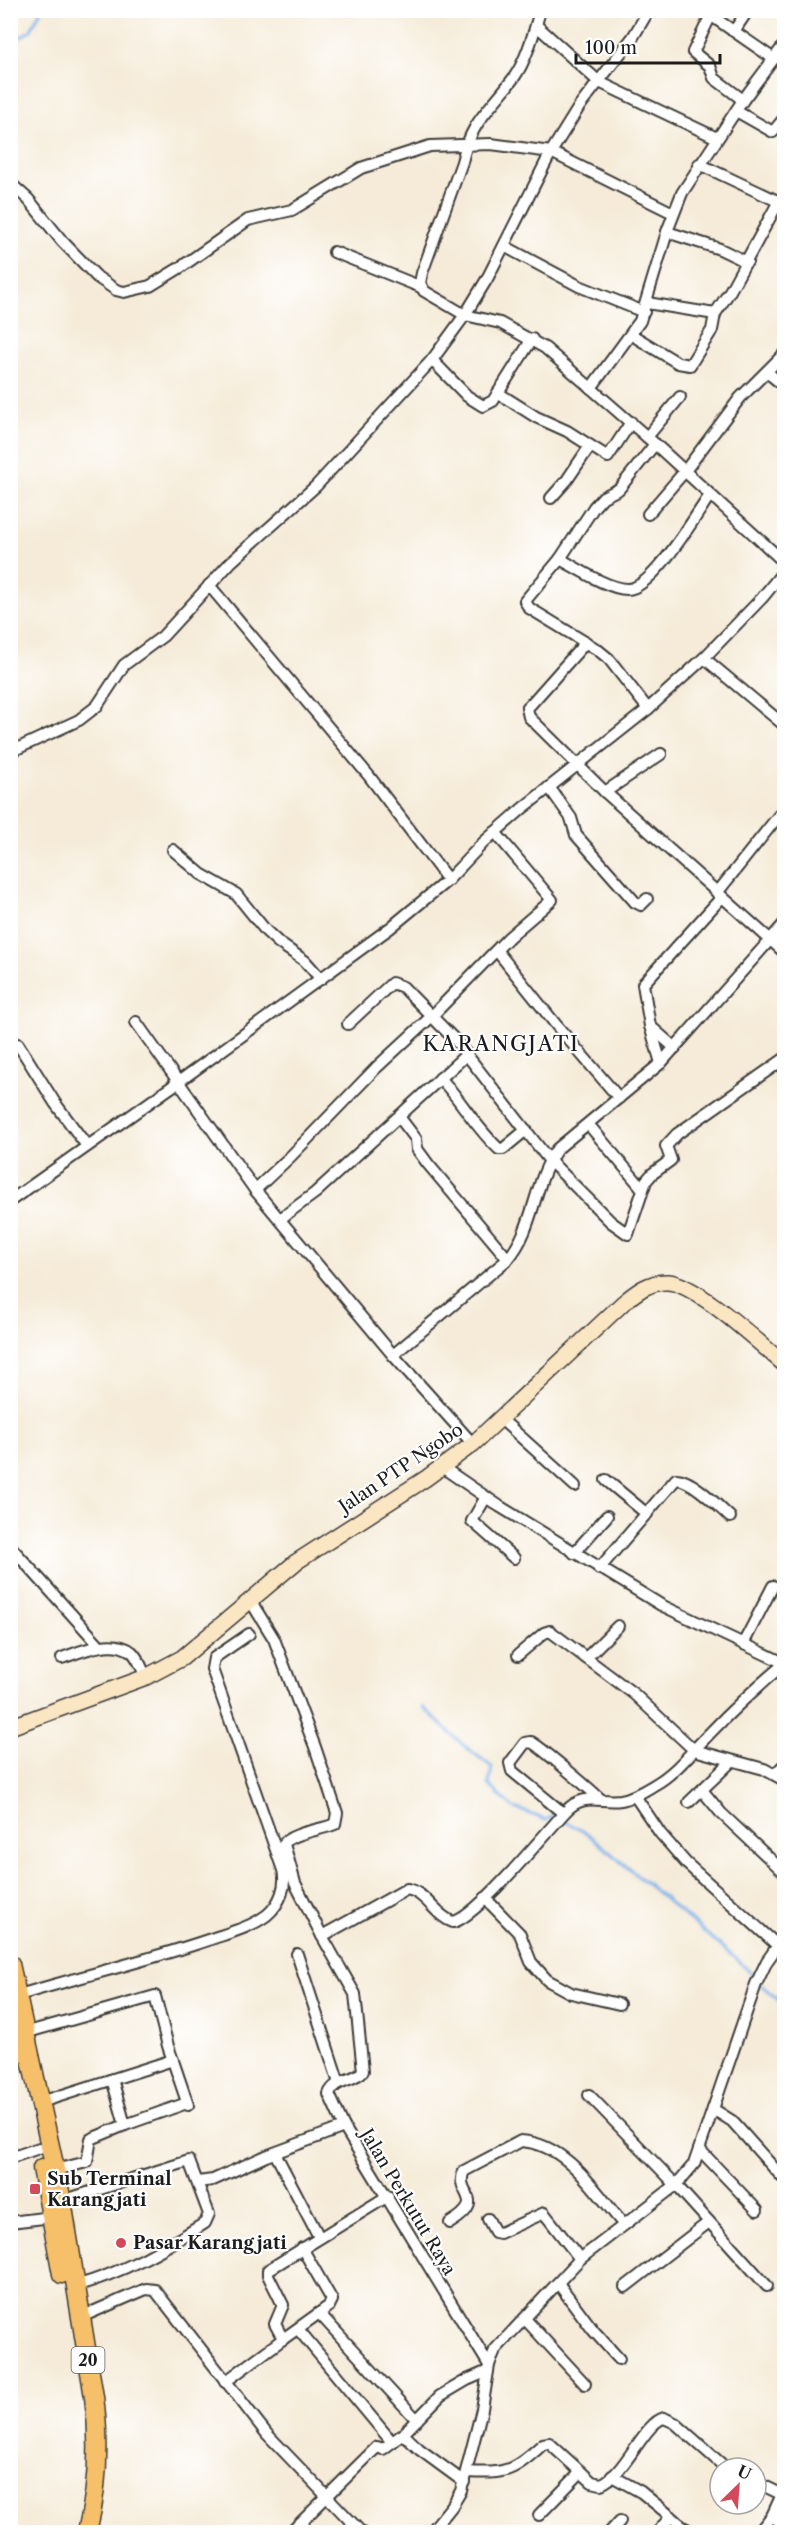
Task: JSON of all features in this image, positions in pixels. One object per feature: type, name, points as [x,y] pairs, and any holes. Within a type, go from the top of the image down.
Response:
[{"type":"highway","name":"20","points":[[10,1964],[19,1995],[17,2029],[39,2148],[57,2209],[75,2286],[98,2428],[97,2463],[87,2532]]},
{"type":"highway","name":"20","points":[[17,2029],[41,2102],[55,2170],[57,2209],[86,2421],[83,2491],[75,2532]]},
{"type":"main road","name":"Jalan PTP Ngobo","points":[[10,1727],[147,1677],[182,1658],[309,1552],[442,1467],[473,1444],[623,1303],[640,1290],[658,1283],[675,1282],[690,1290],[784,1364]]},
{"type":"street","points":[[421,287],[422,273],[462,162],[466,144],[484,111],[516,75],[540,10]]},
{"type":"street","points":[[10,752],[88,713],[106,695],[124,665],[163,636],[209,585],[316,486],[432,360],[465,315],[504,246],[551,152],[579,107],[633,37],[649,10]]},
{"type":"street","points":[[734,31],[748,10]]},
{"type":"street","points":[[743,100],[714,78],[710,66],[693,52],[707,13],[774,59]]},
{"type":"street","points":[[536,25],[599,82],[717,138]]},
{"type":"street","points":[[591,388],[632,335],[645,308],[673,213],[682,193],[743,100],[784,45]]},
{"type":"street","points":[[736,111],[773,132],[782,121],[784,122]]},
{"type":"street","points":[[10,183],[28,199],[97,277],[116,290],[131,292],[150,286],[181,267],[248,220],[291,210],[361,168],[419,148],[491,144],[551,152],[673,213]]},
{"type":"street","points":[[632,335],[678,363],[690,366],[712,330],[715,314],[782,203],[699,164]]},
{"type":"street","points":[[667,232],[720,249],[747,262]]},
{"type":"street","points":[[504,246],[579,286],[645,308],[715,314]]},
{"type":"street","points":[[334,252],[421,287],[465,315],[500,323],[532,339],[651,440],[784,562]]},
{"type":"street","points":[[432,360],[478,404],[489,404],[532,339]]},
{"type":"street","points":[[648,514],[685,471],[740,398],[784,354]]},
{"type":"street","points":[[767,372],[784,386]]},
{"type":"street","points":[[498,393],[536,417],[567,431],[609,457],[631,423]]},
{"type":"street","points":[[648,709],[609,659],[586,642],[529,608],[525,603],[560,559],[594,507],[603,497],[619,489],[680,397]]},
{"type":"street","points":[[550,498],[567,480],[590,446]]},
{"type":"street","points":[[560,559],[614,586],[626,589],[637,588],[652,575],[710,495]]},
{"type":"street","points":[[10,1201],[390,928],[448,880],[495,832],[648,709],[704,658],[762,598],[784,571]]},
{"type":"street","points":[[209,585],[369,776],[448,880]]},
{"type":"street","points":[[586,642],[527,708],[529,717],[605,792],[784,952]]},
{"type":"street","points":[[704,658],[784,725]]},
{"type":"street","points":[[605,792],[661,754]]},
{"type":"street","points":[[549,787],[571,818],[576,835],[635,902],[641,905],[647,899]]},
{"type":"street","points":[[661,1063],[650,1026],[643,984],[720,895],[784,809]]},
{"type":"street","points":[[255,1190],[377,1067],[552,900],[495,832]]},
{"type":"street","points":[[173,850],[201,874],[236,894],[266,931],[305,961],[321,978]]},
{"type":"street","points":[[393,1355],[508,1259],[523,1239],[549,1160],[556,1149],[661,1063],[784,924]]},
{"type":"street","points":[[497,951],[556,1026],[619,1098]]},
{"type":"street","points":[[348,1024],[392,983],[409,992],[467,1054],[549,1160],[611,1222],[628,1234],[642,1188],[651,1174],[671,1160],[666,1150],[669,1142],[784,1059]]},
{"type":"street","points":[[136,1022],[177,1083],[255,1190],[393,1355],[473,1444]]},
{"type":"street","points":[[650,1026],[675,1048]]},
{"type":"street","points":[[18,1044],[55,1103],[87,1146]]},
{"type":"street","points":[[280,1219],[315,1193],[400,1118],[467,1054]]},
{"type":"street","points":[[440,1078],[460,1099],[468,1115],[499,1149],[503,1149],[526,1131]]},
{"type":"street","points":[[400,1118],[416,1139],[417,1149],[428,1164],[508,1259]]},
{"type":"street","points":[[588,1124],[642,1188]]},
{"type":"street","points":[[501,1419],[575,1486]]},
{"type":"street","points":[[322,1936],[407,1889],[414,1891],[446,1919],[453,1923],[461,1920],[578,1801],[588,1798],[620,1800],[635,1796],[665,1778],[734,1708],[784,1663],[680,1615],[599,1569],[442,1467]]},
{"type":"street","points":[[599,1569],[676,1479],[682,1479],[730,1517]]},
{"type":"street","points":[[606,1480],[647,1514]]},
{"type":"street","points":[[486,1497],[472,1521],[476,1527],[514,1558]]},
{"type":"street","points":[[574,1553],[607,1516]]},
{"type":"street","points":[[10,1546],[100,1646]]},
{"type":"street","points":[[743,1644],[773,1586]]},
{"type":"street","points":[[250,1600],[274,1639],[337,1813],[335,1824],[316,1832],[296,1835],[287,1839],[284,1844],[295,1883],[322,1936],[352,1985],[358,2007],[363,2070],[360,2074],[339,2083],[332,2088],[329,2094],[344,2127]]},
{"type":"street","points":[[586,1658],[618,1626]]},
{"type":"street","points":[[518,1655],[544,1633],[550,1631],[634,1694],[694,1750],[764,1769],[780,1777],[784,1765]]},
{"type":"street","points":[[19,1995],[150,1960],[250,1925],[268,1914],[281,1896],[286,1883],[283,1870],[212,1668],[214,1658],[249,1634]]},
{"type":"street","points":[[62,1658],[100,1646],[118,1647],[133,1653],[147,1677]]},
{"type":"street","points":[[563,1814],[512,1771],[510,1767],[512,1759],[525,1743],[531,1742],[540,1746],[600,1799]]},
{"type":"street","points":[[689,1802],[732,1761]]},
{"type":"street","points":[[702,1790],[721,1813],[784,1872]]},
{"type":"street","points":[[431,2532],[459,2497],[488,2368],[495,2350],[526,2320],[580,2259],[676,2186],[694,2164],[761,1971],[781,1941],[686,1863],[660,1833],[635,1796]]},
{"type":"street","points":[[485,1898],[520,1934],[531,1962],[547,1980],[571,1993],[619,2004]]},
{"type":"street","points":[[297,1954],[339,2083]]},
{"type":"street","points":[[17,2029],[155,1996],[188,2104],[91,2139],[87,2162],[55,2170]]},
{"type":"street","points":[[41,2102],[173,2060]]},
{"type":"street","points":[[112,2079],[125,2125]]},
{"type":"street","points":[[589,2095],[767,2286]]},
{"type":"street","points":[[713,2109],[732,2121],[782,2177]]},
{"type":"street","name":"Jalan Perkutut Raya","points":[[198,2181],[213,2180],[344,2127],[388,2196],[488,2368]]},
{"type":"street","points":[[450,2223],[469,2208],[470,2201],[462,2181],[464,2171],[521,2141],[542,2147],[568,2159],[624,2225]]},
{"type":"street","points":[[10,2158],[39,2148]]},
{"type":"street","points":[[700,2150],[757,2210]]},
{"type":"street","points":[[275,2153],[319,2237]]},
{"type":"street","points":[[10,2222],[57,2209],[189,2161],[209,2214],[205,2223],[133,2266],[75,2286]]},
{"type":"street","points":[[283,2339],[275,2324],[283,2305],[268,2272],[273,2266],[388,2196]]},
{"type":"street","points":[[488,2219],[495,2232],[500,2233],[544,2213],[580,2259]]},
{"type":"street","points":[[625,2287],[709,2222]]},
{"type":"street","points":[[225,2382],[329,2306],[332,2299],[302,2248]]},
{"type":"street","points":[[558,2283],[593,2330],[619,2359]]},
{"type":"street","points":[[81,2317],[146,2289],[155,2290],[267,2434],[361,2532]]},
{"type":"street","points":[[319,2313],[417,2420]]},
{"type":"street","points":[[526,2320],[585,2384]]},
{"type":"street","points":[[298,2329],[392,2442]]},
{"type":"street","points":[[291,2532],[327,2499],[377,2447],[383,2449],[403,2434],[440,2396],[488,2368]]},
{"type":"street","points":[[403,2434],[419,2449],[465,2477],[510,2470],[543,2444],[549,2443],[596,2484],[606,2482],[652,2426],[659,2419],[664,2418],[675,2423],[712,2456]]},
{"type":"street","points":[[539,2515],[581,2472]]},
{"type":"street","points":[[612,2476],[641,2492],[690,2532]]},
{"type":"street","points":[[759,2532],[772,2516],[784,2493],[768,2487]]},
{"type":"street","points":[[658,2532],[671,2516]]},
{"type":"street","points":[[772,2516],[784,2525]]},
{"type":"street","points":[[610,2532],[620,2521]]},
{"type":"waterway","points":[[10,44],[31,30],[41,10]]},
{"type":"waterway","points":[[423,1707],[462,1744],[492,1767],[489,1785],[512,1807],[546,1820],[554,1815],[557,1817]]},
{"type":"waterway","points":[[562,1820],[588,1834],[742,1964],[756,1979]]},
{"type":"waterway","points":[[760,1984],[784,2005]]},
{"type":"place","name":"Sub Terminal Karangjati","points":[[35,2189]]},
{"type":"place","name":"Pasar Karangjati","points":[[121,2243]]},
{"type":"district","name":"KARANGJATI","points":[[501,1043]]}]
